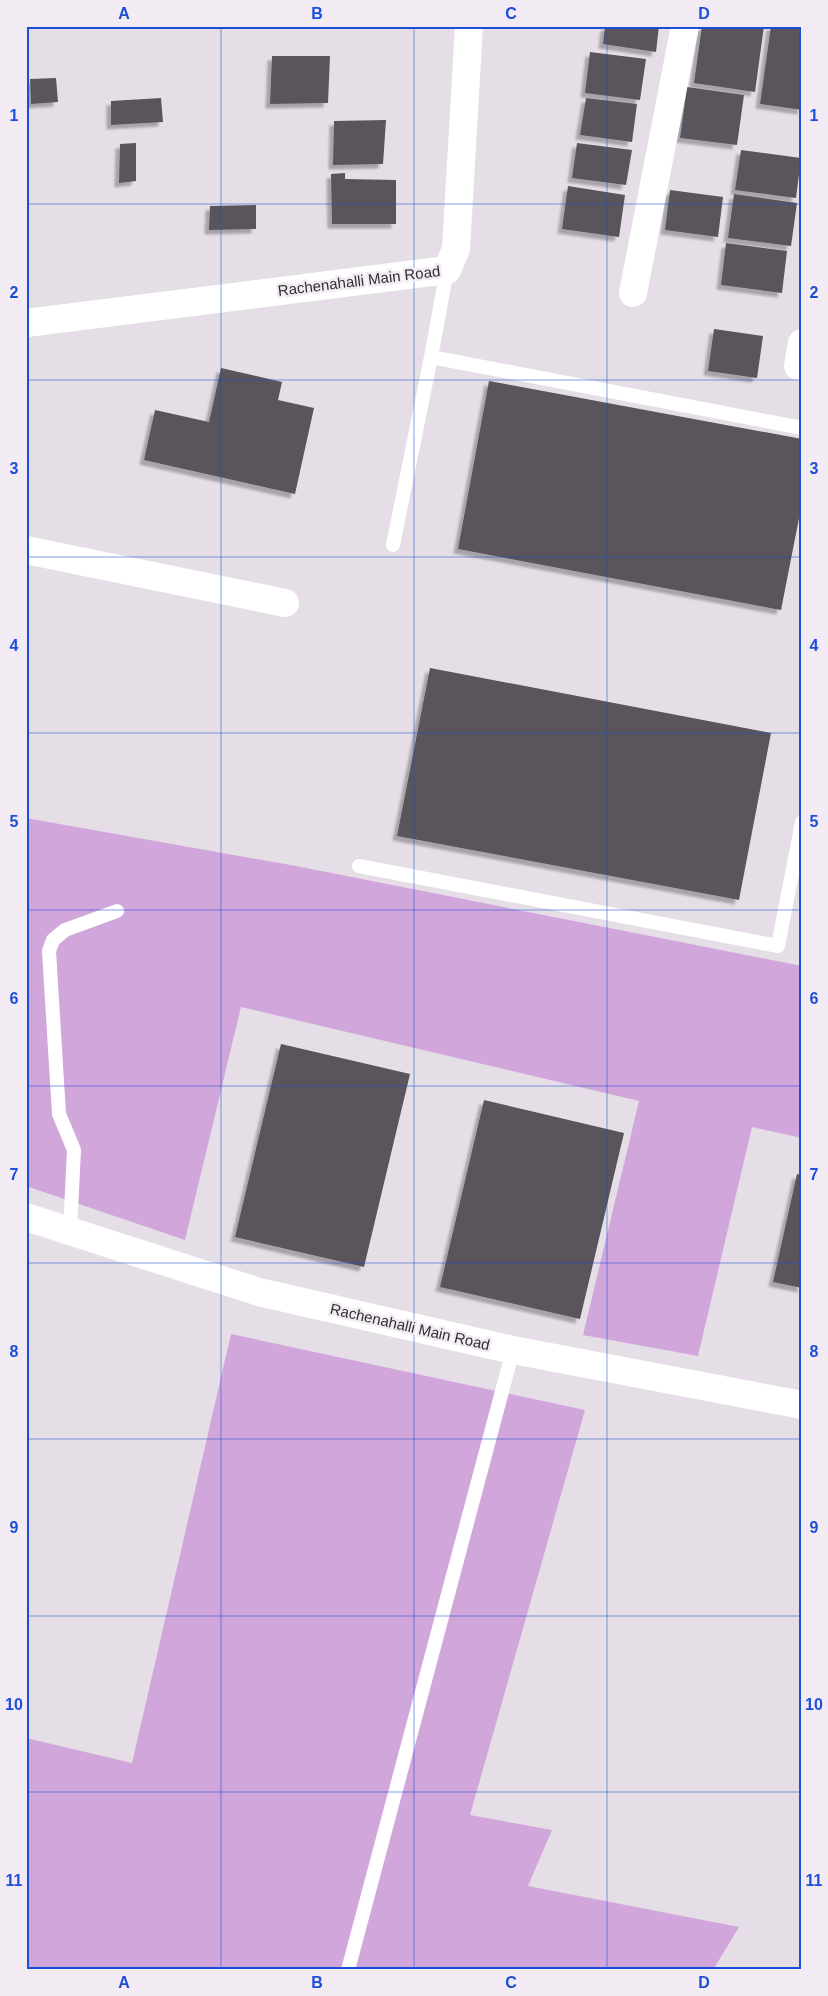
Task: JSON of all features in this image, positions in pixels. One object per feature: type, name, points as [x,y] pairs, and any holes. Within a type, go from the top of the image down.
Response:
[{"type":"street","name":"Rachenahalli Main Road","points":[[26,323],[448,270],[456,249],[469,26]]},
{"type":"street","points":[[634,293],[685,26]]},
{"type":"street","points":[[26,550],[285,604]]},
{"type":"street","name":"Rachenahalli Main Road","points":[[26,1217],[259,1292],[513,1350],[802,1405]]},
{"type":"lane","points":[[393,545],[448,270]]},
{"type":"lane","points":[[431,357],[802,428]]},
{"type":"lane","points":[[359,866],[778,946],[802,822]]},
{"type":"lane","points":[[70,1231],[74,1150],[59,1114],[49,951],[53,940],[65,930],[118,911]]},
{"type":"lane","points":[[348,1970],[513,1350]]},
{"type":"shaded area","points":[[26,818],[296,866],[802,966],[802,1138],[752,1127],[698,1356],[583,1335],[639,1101],[241,1007],[185,1240],[26,1186]]},
{"type":"shaded area","points":[[231,1334],[585,1410],[470,1815],[552,1830],[528,1886],[739,1927],[713,1970],[26,1970],[26,1738],[132,1763]]},
{"type":"building","points":[[605,26],[659,26],[656,52],[603,44]]},
{"type":"building","points":[[702,26],[764,26],[755,92],[694,83]]},
{"type":"building","points":[[771,26],[802,26],[802,110],[760,104]]},
{"type":"building","points":[[590,52],[646,59],[640,100],[585,93]]},
{"type":"building","points":[[272,56],[330,56],[328,103],[270,104]]},
{"type":"building","points":[[56,78],[58,102],[31,104],[30,79]]},
{"type":"building","points":[[687,87],[744,95],[737,145],[680,138]]},
{"type":"building","points":[[161,98],[163,122],[111,125],[111,101]]},
{"type":"building","points":[[586,98],[637,104],[632,142],[580,135]]},
{"type":"building","points":[[386,120],[383,164],[333,165],[334,121]]},
{"type":"building","points":[[136,143],[136,181],[119,183],[120,144]]},
{"type":"building","points":[[577,143],[632,150],[626,185],[572,178]]},
{"type":"building","points":[[741,150],[801,158],[796,198],[735,190]]},
{"type":"building","points":[[345,173],[345,179],[396,180],[396,224],[332,224],[331,174]]},
{"type":"building","points":[[568,186],[625,195],[619,237],[562,229]]},
{"type":"building","points":[[670,190],[723,197],[718,237],[665,230]]},
{"type":"building","points":[[734,194],[797,203],[791,246],[728,238]]},
{"type":"building","points":[[256,205],[256,229],[209,230],[210,206]]},
{"type":"building","points":[[726,243],[787,251],[782,293],[721,285]]},
{"type":"building","points":[[714,329],[763,336],[757,378],[708,371]]},
{"type":"building","points":[[221,368],[282,382],[278,400],[314,408],[295,494],[144,460],[155,410],[209,422]]},
{"type":"building","points":[[489,381],[802,439],[802,503],[781,610],[458,549]]},
{"type":"building","points":[[430,668],[771,733],[739,900],[397,836]]},
{"type":"building","points":[[281,1044],[410,1074],[364,1267],[235,1237]]},
{"type":"building","points":[[484,1100],[624,1133],[580,1319],[440,1287]]},
{"type":"building","points":[[797,1174],[802,1175],[802,1288],[773,1282]]}]
